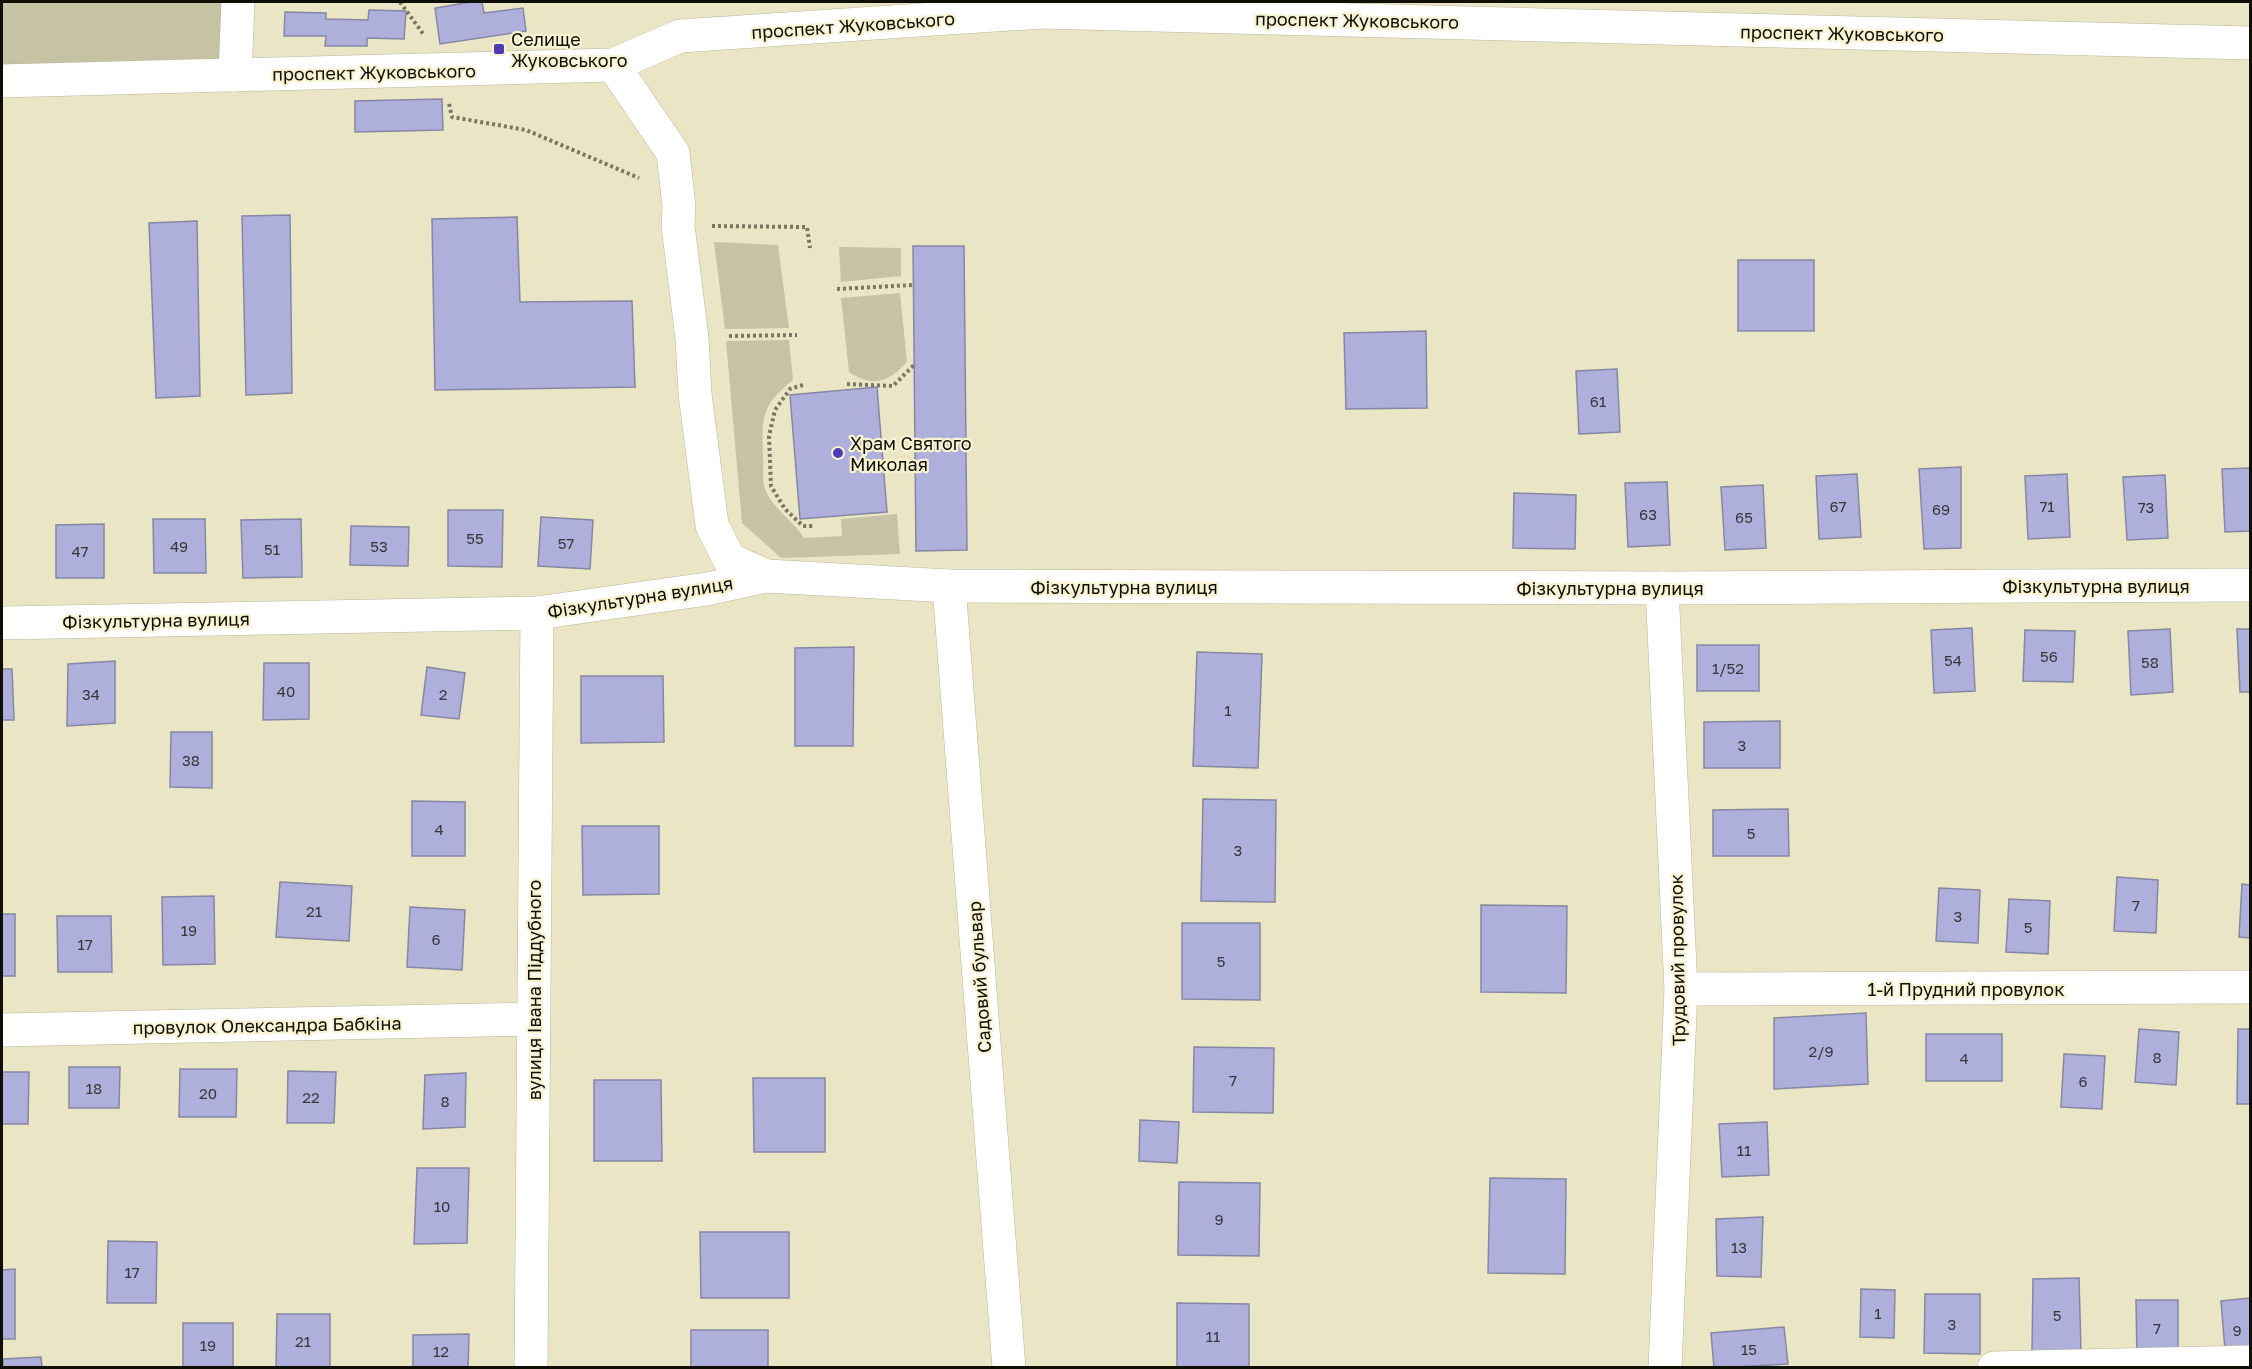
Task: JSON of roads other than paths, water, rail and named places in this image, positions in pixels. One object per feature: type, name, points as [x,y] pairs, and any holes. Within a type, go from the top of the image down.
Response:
[{"type":"street","points":[[235,75],[238,2]]},
{"type":"street","name":"проспект Жуковського","points":[[2,81],[613,65],[680,36],[1042,7],[2250,43]]},
{"type":"street","points":[[613,65],[673,153],[679,206],[678,226],[692,338],[695,394],[712,525],[729,559],[766,576]]},
{"type":"street","name":"Фізкультурна вулиця","points":[[2,623],[537,613],[707,589],[766,576],[949,586],[1662,588],[2250,585]]},
{"type":"street","name":"Садовий бульвар","points":[[949,586],[1009,1368]]},
{"type":"street","name":"Трудовий провулок","points":[[1662,588],[1681,989],[1665,1368]]},
{"type":"street","name":"вулиця Івана Піддубного","points":[[531,1368],[537,613]]},
{"type":"street","name":"1-й Прудний провулок","points":[[1681,989],[2250,987]]},
{"type":"street","name":"провулок Олександра Бабкіна","points":[[2,1030],[533,1019]]},
{"type":"street","points":[[1994,1368],[2250,1362]]},
{"type":"place","name":"Селище Жуковського","points":[[499,49]]},
{"type":"place","name":"Храм Святого Миколая","points":[[838,453]]}]
